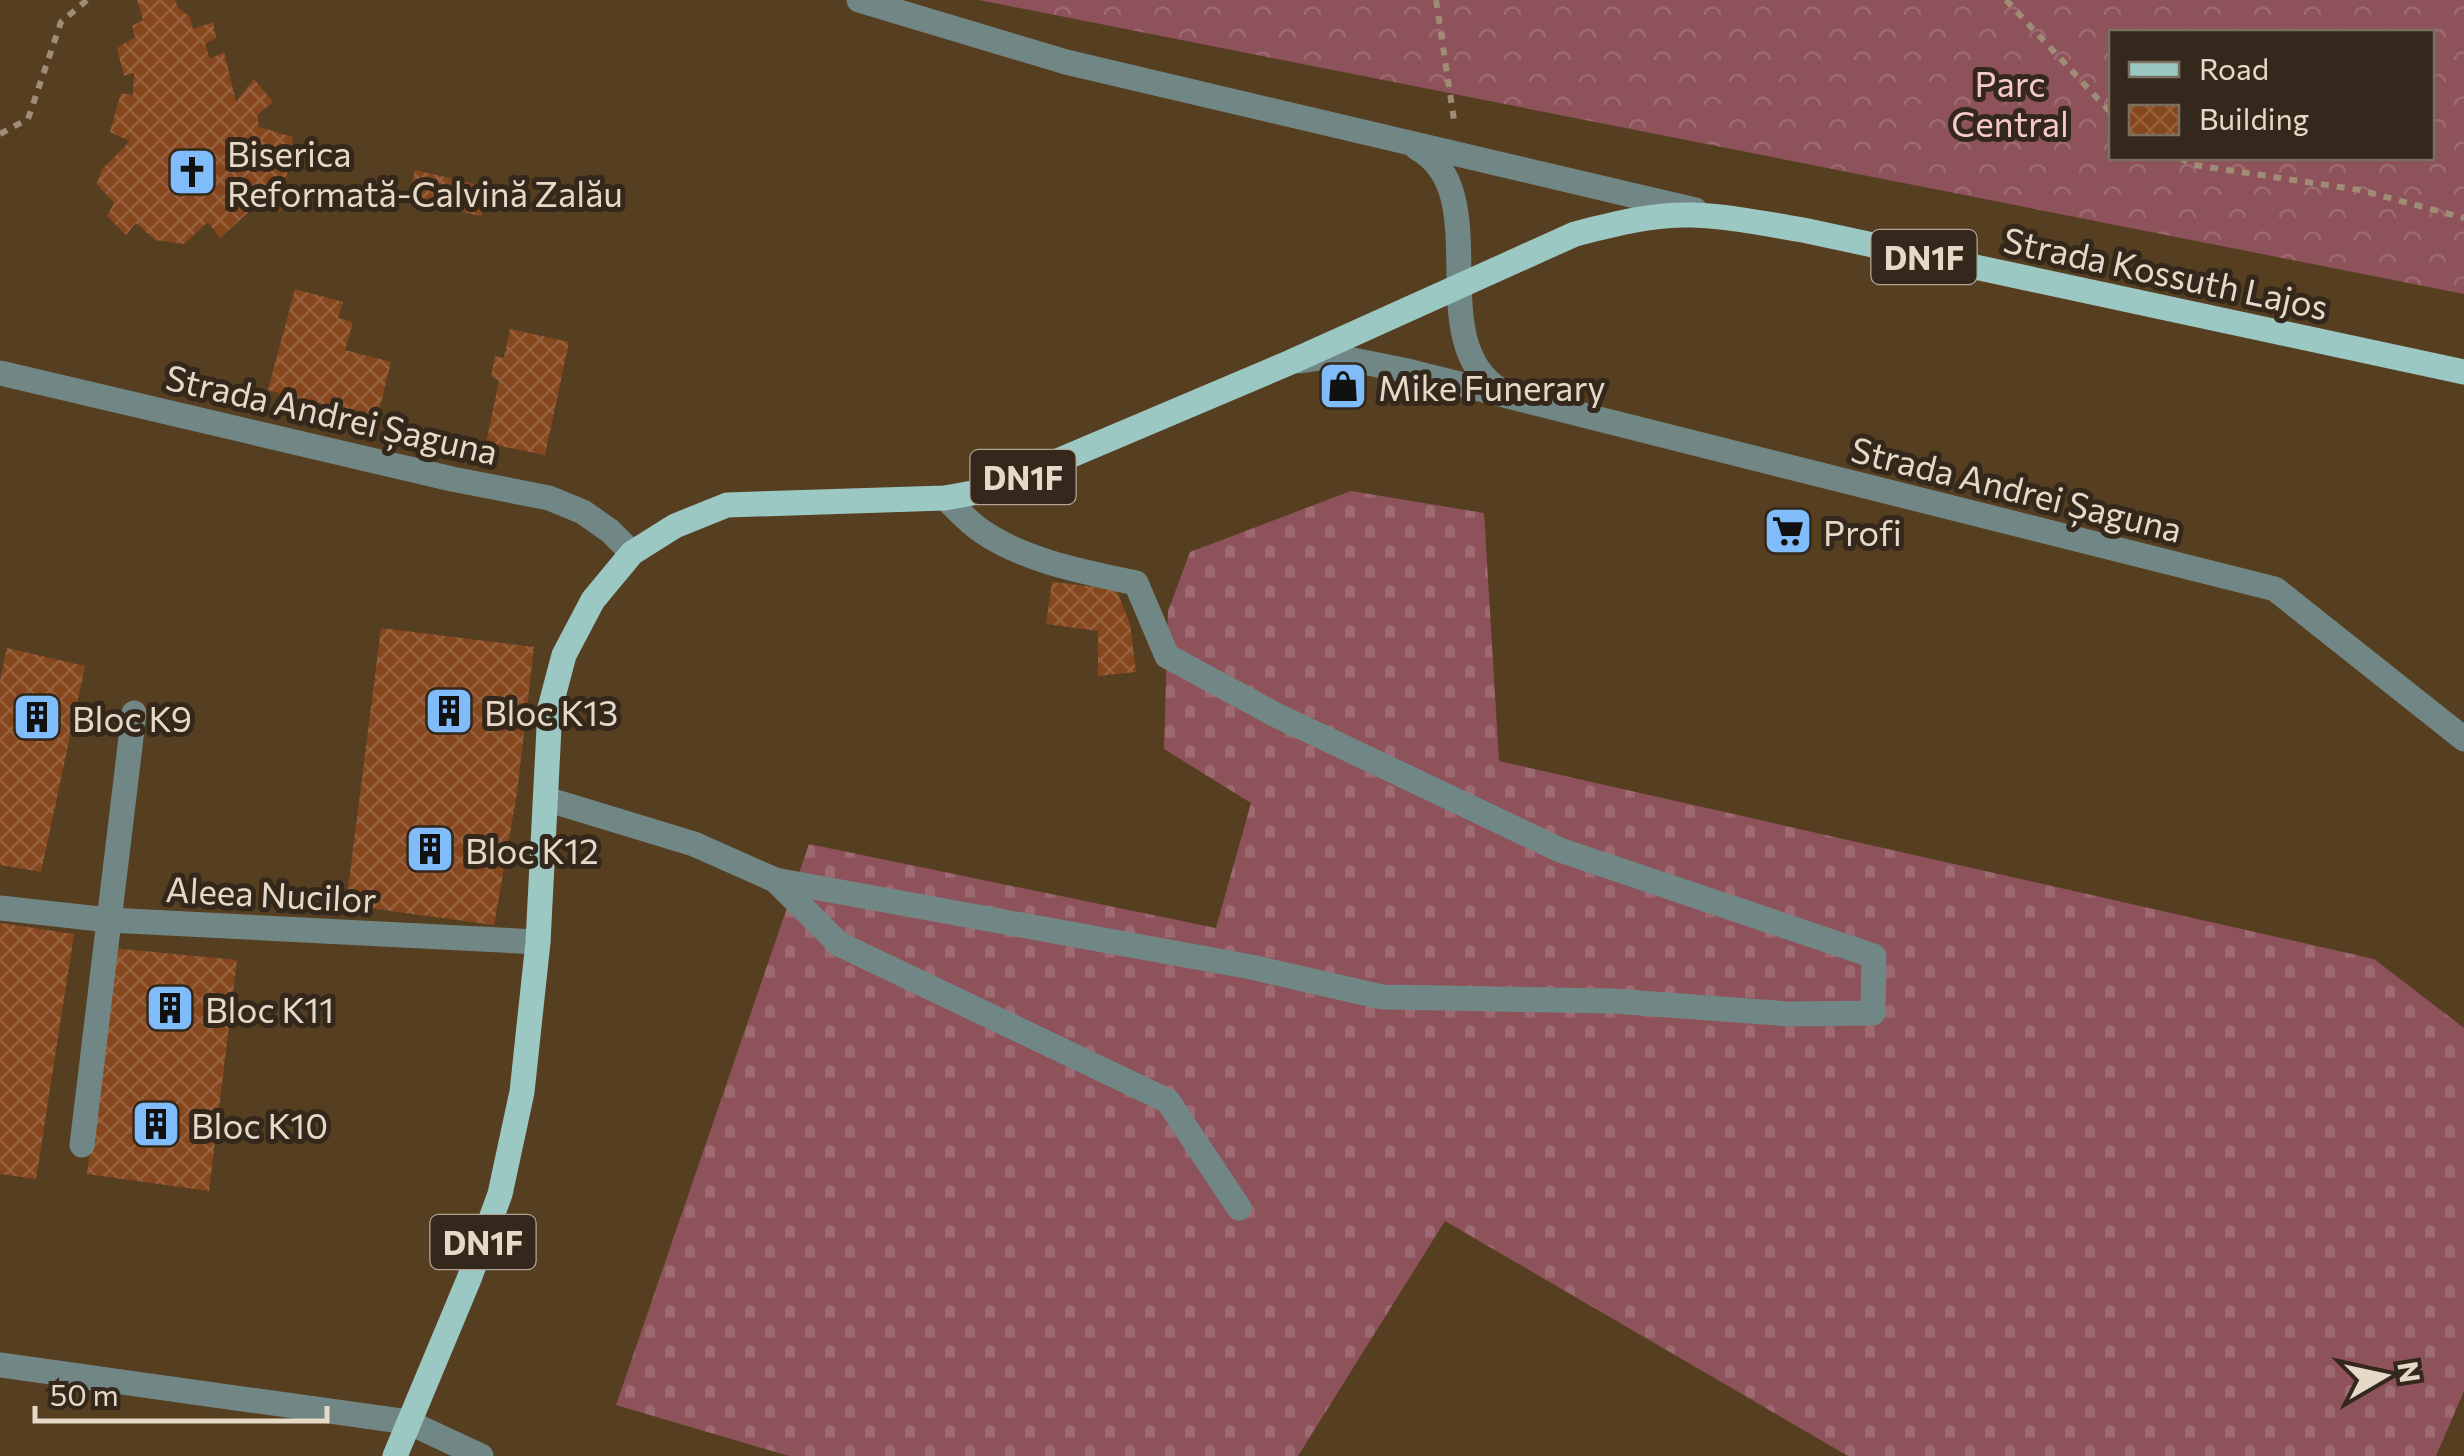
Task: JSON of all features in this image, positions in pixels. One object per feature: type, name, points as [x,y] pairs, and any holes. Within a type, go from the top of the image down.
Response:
[{"type":"main road","name":"Strada Kossuth Lajos","points":[[1460,286],[1575,234],[1620,222],[1671,215],[1734,219],[1803,230],[2464,372]]},
{"type":"main road","name":"DN1F","points":[[395,1456],[500,1194],[522,1092],[538,942],[550,708],[564,654],[593,600],[632,553],[675,526],[727,505],[945,498],[989,490],[1460,286]]},
{"type":"street","points":[[859,0],[1066,62],[1734,219]]},
{"type":"street","name":"Strada Andrei Șaguna","points":[[1405,141],[1424,151],[1447,182],[1457,222],[1467,351],[1479,372],[1509,396]]},
{"type":"street","name":"Strada Andrei Șaguna","points":[[1291,362],[1333,356],[1353,359],[2275,590],[2464,739]]},
{"type":"street","name":"Strada Andrei Șaguna","points":[[0,373],[549,498],[583,512],[632,553]]},
{"type":"street","points":[[546,799],[694,844],[775,880],[1251,967],[1382,997],[1613,1001],[1789,1014],[1873,1012],[1874,956],[1560,850],[1274,714],[1167,656],[1136,583],[1084,572],[1018,550],[980,530],[945,498]]},
{"type":"street","points":[[82,1145],[134,714]]},
{"type":"street","points":[[775,880],[839,944],[1168,1101],[1239,1208]]},
{"type":"street","name":"Aleea Nucilor","points":[[0,908],[109,920],[538,942]]},
{"type":"street","points":[[0,1365],[408,1422],[481,1456]]},
{"type":"path","points":[[0,134],[28,119],[60,22],[87,0]]},
{"type":"path","points":[[1436,0],[1456,134]]},
{"type":"path","points":[[2006,0],[2109,111]]},
{"type":"path","points":[[2184,160],[2194,165],[2360,190],[2464,218]]},
{"type":"green space","name":"Parc Central","points":[[979,0],[2464,0],[2464,294]]},
{"type":"green space","points":[[1351,491],[1484,513],[1499,761],[2374,959],[2464,1028],[2464,1391],[2436,1456],[1848,1456],[1445,1221],[1298,1456],[789,1456],[616,1405],[809,844],[1216,928],[1251,803],[1164,749],[1168,611],[1190,552]]},
{"type":"building","points":[[137,0],[175,0],[178,8],[189,16],[193,29],[213,22],[216,38],[205,44],[210,59],[224,52],[236,102],[254,79],[273,102],[257,115],[259,127],[293,137],[281,211],[253,208],[220,238],[208,222],[184,244],[155,240],[136,223],[126,235],[107,216],[114,203],[97,184],[102,169],[130,141],[110,132],[121,93],[133,95],[134,73],[124,76],[117,48],[135,37],[132,26],[143,20]]},
{"type":"building","points":[[415,170],[488,187],[481,216],[408,200]]},
{"type":"building","points":[[295,289],[343,302],[338,318],[353,322],[345,350],[391,362],[377,419],[268,390]]},
{"type":"building","points":[[510,329],[569,342],[545,455],[486,443],[499,381],[491,376],[495,356],[504,358]]},
{"type":"building","points":[[1052,582],[1116,589],[1130,624],[1136,672],[1098,676],[1098,631],[1046,624]]},
{"type":"building","points":[[381,628],[534,647],[517,793],[494,925],[346,905]]},
{"type":"building","points":[[7,648],[85,666],[41,872],[0,865],[0,681]]},
{"type":"building","points":[[0,923],[74,934],[36,1179],[0,1174]]},
{"type":"building","points":[[113,948],[237,960],[209,1191],[87,1174]]},
{"type":"place","name":"Biserica Reformată-Calvină Zalău","points":[[192,172]]},
{"type":"place","name":"Mike Funerary","points":[[1343,386]]},
{"type":"place","name":"Profi","points":[[1788,531]]},
{"type":"place","name":"Bloc K13","points":[[449,711]]},
{"type":"place","name":"Bloc K9","points":[[37,717]]},
{"type":"place","name":"Bloc K12","points":[[430,849]]},
{"type":"place","name":"Bloc K11","points":[[170,1008]]},
{"type":"place","name":"Bloc K10","points":[[156,1124]]}]
